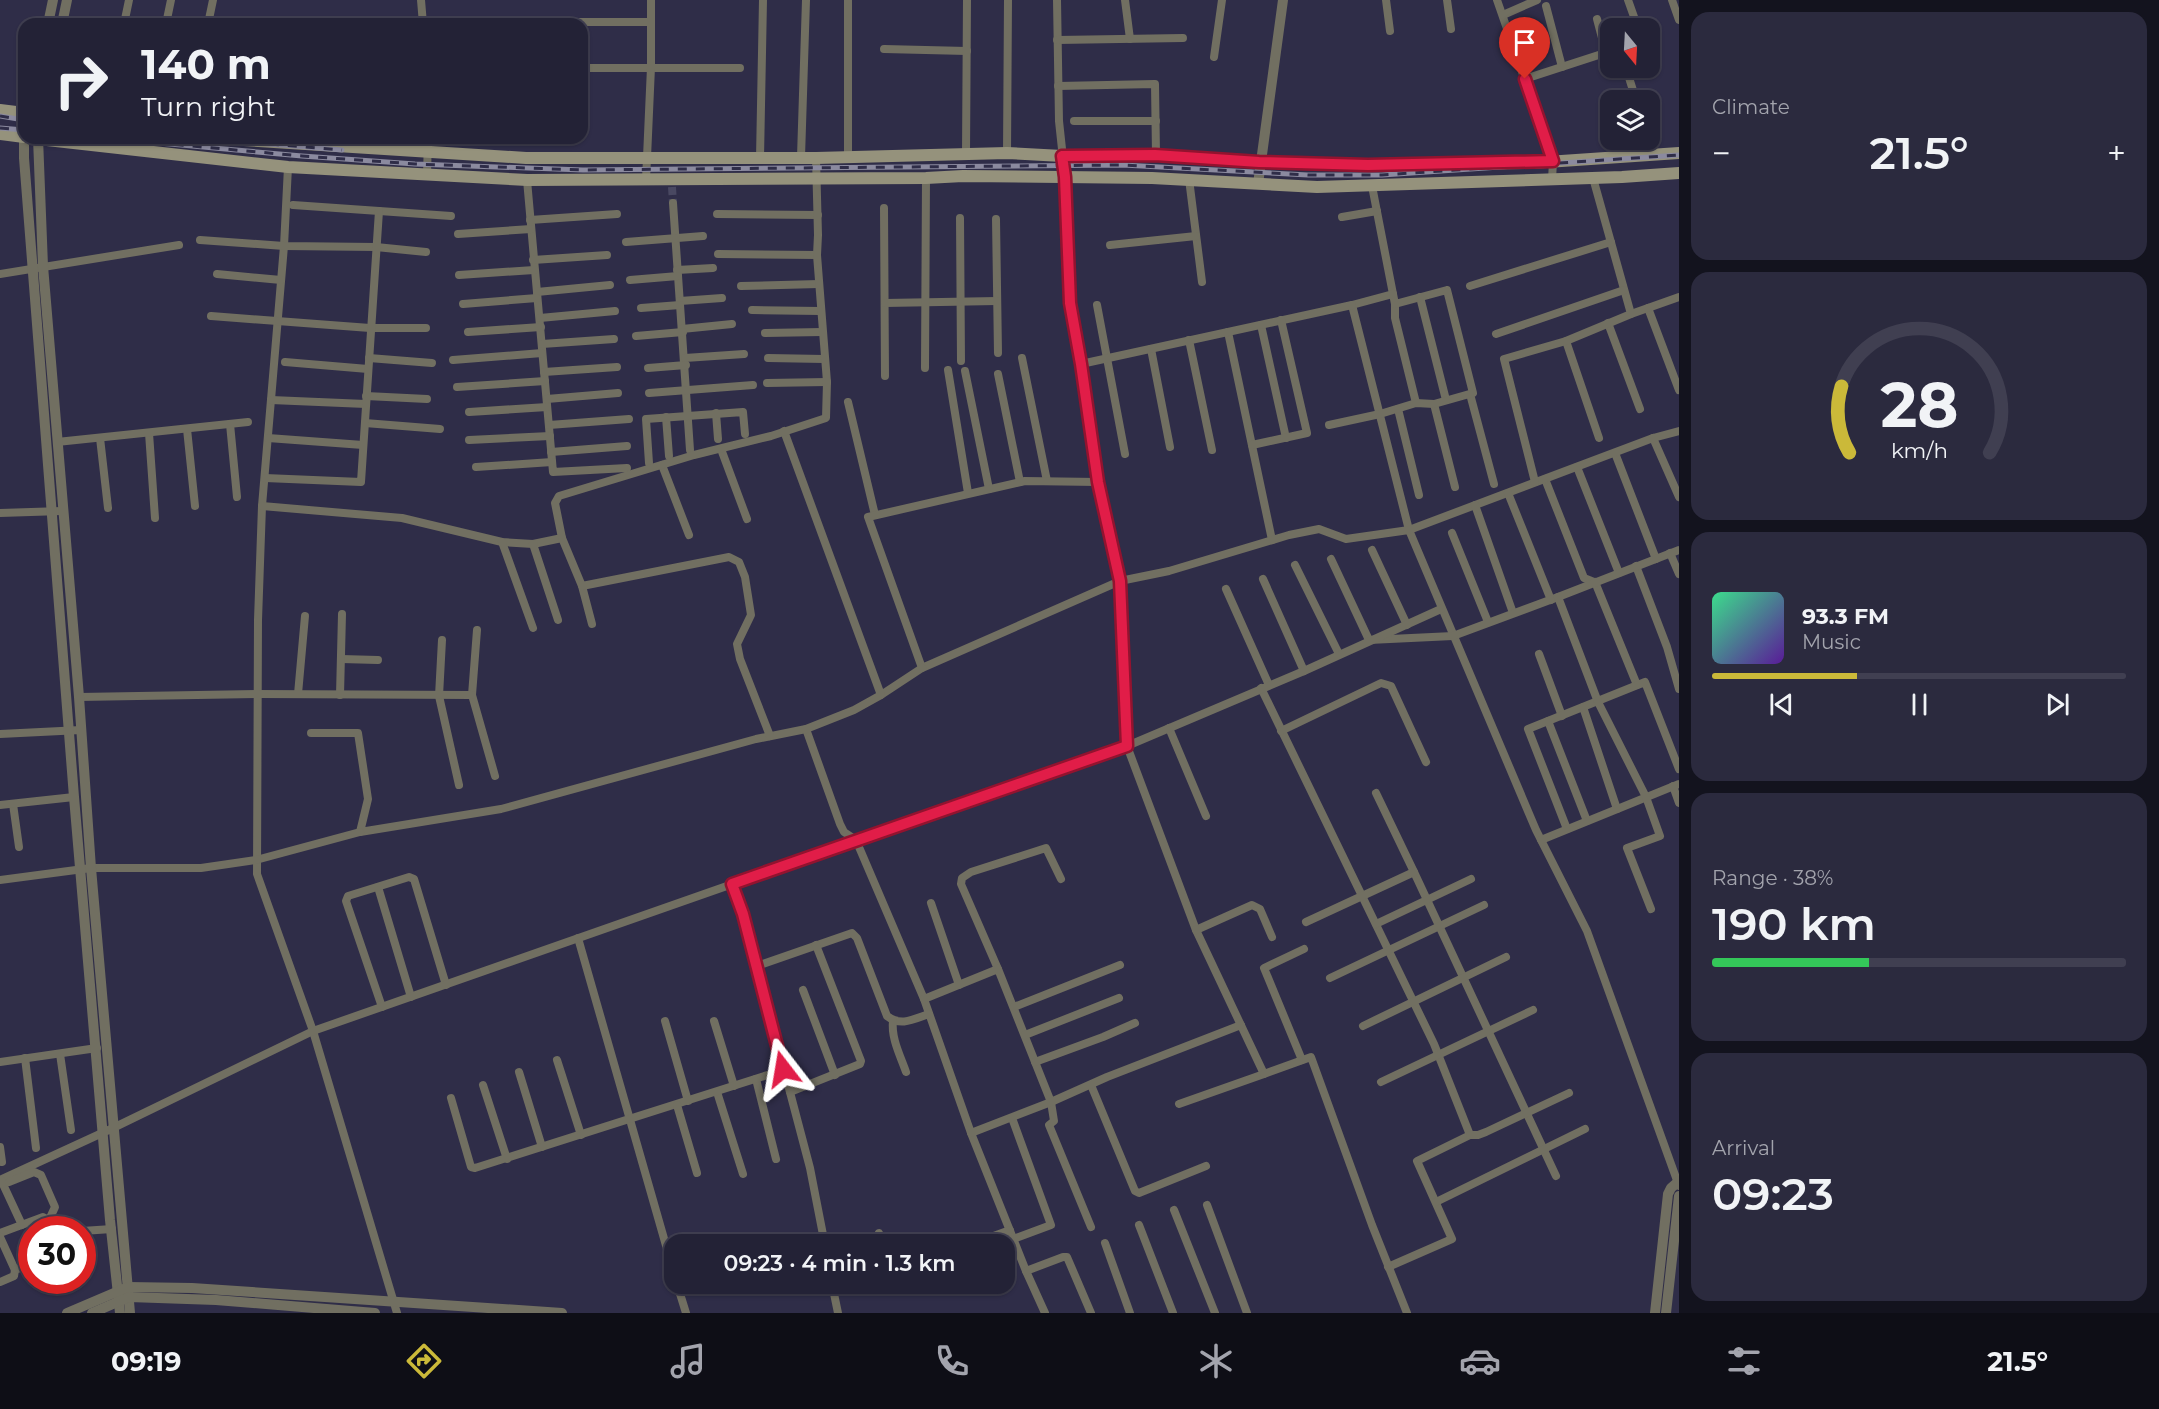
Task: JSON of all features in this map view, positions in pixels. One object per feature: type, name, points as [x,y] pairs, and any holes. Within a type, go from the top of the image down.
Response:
[{"type":"main road","points":[[0,110],[18,112]]},
{"type":"main road","points":[[0,134],[18,136]]},
{"type":"main road","points":[[87,144],[288,167],[527,180],[646,180],[672,183],[963,176],[1189,179],[1317,187],[1552,180],[1679,173]]},
{"type":"main road","points":[[298,144],[526,158],[816,158],[1007,153],[1062,156],[1155,155],[1259,162],[1368,165],[1553,161],[1679,153]]},
{"type":"street","points":[[49,18],[53,0]]},
{"type":"street","points":[[63,18],[67,0]]},
{"type":"street","points":[[125,18],[129,0]]},
{"type":"street","points":[[167,18],[171,0]]},
{"type":"street","points":[[209,18],[213,0]]},
{"type":"street","points":[[422,0],[423,18]]},
{"type":"street","points":[[646,180],[651,67],[651,0]]},
{"type":"street","points":[[760,158],[763,0]]},
{"type":"street","points":[[801,157],[806,0]]},
{"type":"street","points":[[848,0],[848,157]]},
{"type":"street","points":[[966,153],[967,0]]},
{"type":"street","points":[[1007,153],[1008,0]]},
{"type":"street","points":[[1057,0],[1058,86],[1065,177],[1070,303],[1098,482],[1120,581],[1127,746],[1196,930],[1264,1074]]},
{"type":"street","points":[[1125,0],[1131,39]]},
{"type":"street","points":[[1214,57],[1222,0]]},
{"type":"street","points":[[1258,184],[1259,162],[1283,0]]},
{"type":"street","points":[[1386,0],[1390,31]]},
{"type":"street","points":[[1447,0],[1451,29]]},
{"type":"street","points":[[1497,0],[1553,161],[1552,180]]},
{"type":"street","points":[[1503,15],[1537,0]]},
{"type":"street","points":[[1628,0],[1634,18]]},
{"type":"street","points":[[1672,0],[1679,20]]},
{"type":"street","points":[[1546,6],[1562,67]]},
{"type":"street","points":[[1597,19],[1600,28]]},
{"type":"street","points":[[588,22],[651,22]]},
{"type":"street","points":[[1057,40],[1183,38]]},
{"type":"street","points":[[884,49],[967,51]]},
{"type":"street","points":[[1525,79],[1600,55]]},
{"type":"street","points":[[588,68],[740,68]]},
{"type":"street","points":[[1058,86],[1155,84],[1155,155]]},
{"type":"street","points":[[1074,121],[1156,121]]},
{"type":"street","points":[[25,144],[57,442],[57,511],[79,697],[74,797],[86,868],[97,1048],[108,1131],[112,1229],[124,1294],[130,1313]]},
{"type":"street","points":[[35,144],[38,267],[108,1131],[124,1294],[120,1313]]},
{"type":"street","points":[[427,175],[428,144]]},
{"type":"street","points":[[592,624],[582,586],[562,538],[555,503],[559,496],[826,418],[827,382],[817,255],[816,158]]},
{"type":"street","points":[[288,167],[285,246],[262,506],[257,874],[313,1032],[396,1308]]},
{"type":"street","points":[[925,368],[926,178]]},
{"type":"street","points":[[1593,178],[1631,314]]},
{"type":"street","points":[[1189,179],[1202,282]]},
{"type":"street","points":[[527,180],[553,472],[627,468]]},
{"type":"street","points":[[1372,186],[1395,304],[1395,318],[1416,403]]},
{"type":"street","points":[[673,203],[686,361],[690,450]]},
{"type":"street","points":[[293,205],[451,216]]},
{"type":"street","points":[[884,208],[885,376]]},
{"type":"street","points":[[265,478],[361,482],[379,211]]},
{"type":"street","points":[[1342,217],[1377,211]]},
{"type":"street","points":[[458,234],[617,214]]},
{"type":"street","points":[[717,214],[818,215]]},
{"type":"street","points":[[960,218],[961,361]]},
{"type":"street","points":[[996,219],[998,353]]},
{"type":"street","points":[[626,242],[703,236]]},
{"type":"street","points":[[1110,245],[1196,236]]},
{"type":"street","points":[[200,240],[285,246],[376,247],[426,252]]},
{"type":"street","points":[[1470,286],[1611,242]]},
{"type":"street","points":[[0,274],[179,245]]},
{"type":"street","points":[[718,254],[817,255]]},
{"type":"street","points":[[533,260],[607,255]]},
{"type":"street","points":[[630,280],[713,268]]},
{"type":"street","points":[[459,275],[534,270]]},
{"type":"street","points":[[217,274],[281,280]]},
{"type":"street","points":[[741,286],[819,284]]},
{"type":"street","points":[[463,304],[610,285]]},
{"type":"street","points":[[1329,425],[1380,414],[1416,403],[1434,404],[1473,393],[1447,290],[1395,304]]},
{"type":"street","points":[[1496,334],[1624,290]]},
{"type":"street","points":[[1081,364],[1393,294]]},
{"type":"street","points":[[1420,297],[1446,400]]},
{"type":"street","points":[[1535,482],[1504,359],[1566,341],[1679,297]]},
{"type":"street","points":[[641,308],[722,298]]},
{"type":"street","points":[[885,303],[997,301]]},
{"type":"street","points":[[1352,304],[1409,531],[1541,840],[1587,932],[1678,1184],[1671,1188],[1668,1194],[1655,1313]]},
{"type":"street","points":[[1097,305],[1125,454]]},
{"type":"street","points":[[1648,308],[1679,390]]},
{"type":"street","points":[[752,310],[820,311]]},
{"type":"street","points":[[468,332],[615,311]]},
{"type":"street","points":[[211,316],[370,328],[426,328]]},
{"type":"street","points":[[1252,445],[1307,433],[1281,320]]},
{"type":"street","points":[[1608,323],[1640,409]]},
{"type":"street","points":[[636,336],[732,324]]},
{"type":"street","points":[[1261,325],[1286,438]]},
{"type":"street","points":[[765,333],[822,332]]},
{"type":"street","points":[[1228,332],[1272,540]]},
{"type":"street","points":[[453,360],[614,339]]},
{"type":"street","points":[[1189,340],[1212,450]]},
{"type":"street","points":[[1566,341],[1599,438]]},
{"type":"street","points":[[1151,349],[1170,447]]},
{"type":"street","points":[[648,368],[744,354]]},
{"type":"street","points":[[369,358],[432,363]]},
{"type":"street","points":[[768,358],[824,360]]},
{"type":"street","points":[[1022,358],[1047,482]]},
{"type":"street","points":[[285,362],[368,369]]},
{"type":"street","points":[[457,387],[617,367]]},
{"type":"street","points":[[948,370],[968,493]]},
{"type":"street","points":[[965,371],[989,489]]},
{"type":"street","points":[[998,374],[1020,482]]},
{"type":"street","points":[[767,383],[827,382]]},
{"type":"street","points":[[649,393],[753,385]]},
{"type":"street","points":[[469,412],[618,393]]},
{"type":"street","points":[[1470,394],[1494,484]]},
{"type":"street","points":[[271,400],[427,399]]},
{"type":"street","points":[[848,402],[875,515]]},
{"type":"street","points":[[1434,404],[1455,487]]},
{"type":"street","points":[[1398,409],[1419,495]]},
{"type":"street","points":[[649,463],[646,419],[743,412],[745,434]]},
{"type":"street","points":[[716,413],[718,439]]},
{"type":"street","points":[[666,417],[669,456]]},
{"type":"street","points":[[549,425],[630,419]]},
{"type":"street","points":[[57,442],[248,422]]},
{"type":"street","points":[[365,423],[440,429]]},
{"type":"street","points":[[230,424],[237,497]]},
{"type":"street","points":[[187,429],[195,506]]},
{"type":"street","points":[[784,431],[881,695]]},
{"type":"street","points":[[0,880],[86,868],[201,868],[256,860],[360,832],[501,809],[770,736],[806,729],[854,710],[922,668],[1120,581],[1169,571],[1272,540],[1319,529],[1346,539],[1409,531],[1653,438],[1679,431]]},
{"type":"street","points":[[149,433],[155,518]]},
{"type":"street","points":[[470,440],[549,436]]},
{"type":"street","points":[[100,438],[108,508]]},
{"type":"street","points":[[268,438],[363,445]]},
{"type":"street","points":[[1653,438],[1679,497]]},
{"type":"street","points":[[551,452],[627,446]]},
{"type":"street","points":[[721,448],[747,519]]},
{"type":"street","points":[[1615,453],[1656,559]]},
{"type":"street","points":[[476,467],[552,462]]},
{"type":"street","points":[[662,465],[689,535]]},
{"type":"street","points":[[1578,467],[1619,573]]},
{"type":"street","points":[[1545,479],[1584,578],[1595,582],[1636,685]]},
{"type":"street","points":[[922,668],[868,517],[1020,482],[1098,482]]},
{"type":"street","points":[[1508,493],[1598,702],[1646,797],[1660,836],[1627,848],[1651,909]]},
{"type":"street","points":[[1475,505],[1513,613]]},
{"type":"street","points":[[262,506],[402,518],[502,542],[533,544],[562,538]]},
{"type":"street","points":[[0,513],[57,511]]},
{"type":"street","points":[[1452,533],[1488,622]]},
{"type":"street","points":[[502,542],[533,628]]},
{"type":"street","points":[[533,544],[558,620]]},
{"type":"street","points":[[1371,550],[1407,625]]},
{"type":"street","points":[[1369,640],[1453,636],[1675,552],[1679,574]]},
{"type":"street","points":[[582,586],[729,557],[739,562],[745,577],[751,615],[737,644],[740,659],[770,736]]},
{"type":"street","points":[[1331,559],[1369,640]]},
{"type":"street","points":[[1295,565],[1339,654]]},
{"type":"street","points":[[1636,566],[1667,647],[1679,689]]},
{"type":"street","points":[[1263,579],[1304,671]]},
{"type":"street","points":[[1226,589],[1281,731],[1389,951],[1438,1056],[1470,1135]]},
{"type":"street","points":[[3,1181],[313,1032],[1127,746],[1304,671],[1442,609]]},
{"type":"street","points":[[340,695],[342,614]]},
{"type":"street","points":[[298,694],[305,616]]},
{"type":"street","points":[[477,630],[472,695],[495,776]]},
{"type":"street","points":[[441,640],[439,696],[459,785]]},
{"type":"street","points":[[1539,654],[1562,716]]},
{"type":"street","points":[[341,658],[378,660]]},
{"type":"street","points":[[1567,829],[1528,729],[1645,682],[1679,769]]},
{"type":"street","points":[[1281,731],[1381,683],[1387,683],[1392,686],[1426,762]]},
{"type":"street","points":[[79,697],[258,694],[472,695]]},
{"type":"street","points":[[1583,707],[1617,809]]},
{"type":"street","points":[[1548,721],[1587,821]]},
{"type":"street","points":[[1169,728],[1206,816]]},
{"type":"street","points":[[806,729],[840,825],[844,832],[856,840],[924,999],[971,1133],[1012,1234]]},
{"type":"street","points":[[0,734],[76,731]]},
{"type":"street","points":[[311,733],[358,733],[368,799],[360,832]]},
{"type":"street","points":[[1541,840],[1676,785],[1679,803]]},
{"type":"street","points":[[1376,793],[1556,1176]]},
{"type":"street","points":[[0,805],[74,797]]},
{"type":"street","points":[[14,804],[18,847]]},
{"type":"street","points":[[1061,879],[1046,848],[971,872],[962,878],[961,884],[1014,1007],[1051,1102],[1054,1121],[1049,1125],[1091,1227]]},
{"type":"street","points":[[1306,922],[1414,872]]},
{"type":"street","points":[[382,1007],[346,901],[348,896],[409,877],[414,879],[446,985]]},
{"type":"street","points":[[1376,924],[1471,879]]},
{"type":"street","points":[[732,884],[743,914],[810,1168],[823,1234]]},
{"type":"street","points":[[378,886],[411,997]]},
{"type":"street","points":[[931,903],[959,985]]},
{"type":"street","points":[[1196,930],[1252,905],[1260,909],[1272,937]]},
{"type":"street","points":[[1330,978],[1484,905]]},
{"type":"street","points":[[757,966],[852,933],[887,1016],[893,1021],[903,1023],[929,1014]]},
{"type":"street","points":[[578,938],[664,1240]]},
{"type":"street","points":[[790,1092],[835,1075],[860,1064],[861,1061],[816,945]]},
{"type":"street","points":[[1302,1060],[1264,968],[1304,949]]},
{"type":"street","points":[[1363,1026],[1506,957]]},
{"type":"street","points":[[1014,1007],[1120,965]]},
{"type":"street","points":[[924,999],[998,969]]},
{"type":"street","points":[[803,990],[835,1075]]},
{"type":"street","points":[[1024,1035],[1119,998]]},
{"type":"street","points":[[1381,1082],[1533,1010]]},
{"type":"street","points":[[665,1021],[688,1101]]},
{"type":"street","points":[[714,1021],[734,1086]]},
{"type":"street","points":[[893,1021],[894,1040],[906,1072]]},
{"type":"street","points":[[1035,1062],[1135,1023]]},
{"type":"street","points":[[971,1133],[1241,1025]]},
{"type":"street","points":[[0,1062],[97,1048]]},
{"type":"street","points":[[60,1053],[71,1130]]},
{"type":"street","points":[[1179,1104],[1311,1057],[1407,1313]]},
{"type":"street","points":[[25,1058],[36,1148]]},
{"type":"street","points":[[557,1060],[581,1136]]},
{"type":"street","points":[[519,1072],[542,1147]]},
{"type":"street","points":[[451,1098],[471,1167],[476,1168],[774,1073]]},
{"type":"street","points":[[756,1079],[776,1159]]},
{"type":"street","points":[[483,1085],[507,1160]]},
{"type":"street","points":[[1091,1085],[1135,1191],[1139,1192],[1206,1166]]},
{"type":"street","points":[[717,1092],[743,1174]]},
{"type":"street","points":[[1388,1267],[1452,1239],[1417,1161],[1470,1135],[1478,1135],[1569,1093]]},
{"type":"street","points":[[677,1105],[698,1173]]},
{"type":"street","points":[[1012,1118],[1051,1225],[1015,1234]]},
{"type":"street","points":[[1436,1202],[1585,1129]]},
{"type":"street","points":[[0,1147],[2,1162]]},
{"type":"street","points":[[3,1181],[34,1172],[41,1175],[55,1207],[51,1216]]},
{"type":"street","points":[[3,1181],[18,1216]]},
{"type":"street","points":[[1666,1313],[1679,1196]]},
{"type":"street","points":[[1207,1205],[1247,1313]]},
{"type":"street","points":[[1174,1210],[1215,1313]]},
{"type":"street","points":[[1139,1225],[1173,1313]]},
{"type":"street","points":[[0,1282],[14,1276],[15,1270],[0,1235],[18,1227]]},
{"type":"street","points":[[96,1230],[112,1229]]},
{"type":"street","points":[[1015,1243],[1045,1313]]},
{"type":"street","points":[[1105,1243],[1130,1313]]},
{"type":"street","points":[[1026,1271],[1066,1257],[1091,1313]]},
{"type":"street","points":[[67,1313],[124,1294],[192,1288],[396,1308],[562,1313]]},
{"type":"street","points":[[92,1313],[124,1294],[375,1313]]},
{"type":"street","points":[[680,1294],[686,1313]]},
{"type":"street","points":[[834,1294],[838,1313]]},
{"type":"tunnel","points":[[672,187],[673,203]]},
{"type":"railway","points":[[0,116],[18,119]]},
{"type":"railway","points":[[0,128],[18,130]]},
{"type":"railway","points":[[169,144],[415,164],[583,170],[1123,165],[1308,175],[1382,175],[1679,155]]},
{"type":"railway","points":[[270,144],[342,150]]},
{"type":"railway","points":[[1205,161],[1382,163],[1496,159]]},
{"type":"route","points":[[783,1069],[743,914],[732,884],[1127,746],[1120,581],[1098,482],[1070,303],[1065,177],[1062,156],[1155,155],[1259,162],[1368,165],[1553,161],[1525,79]]}]
